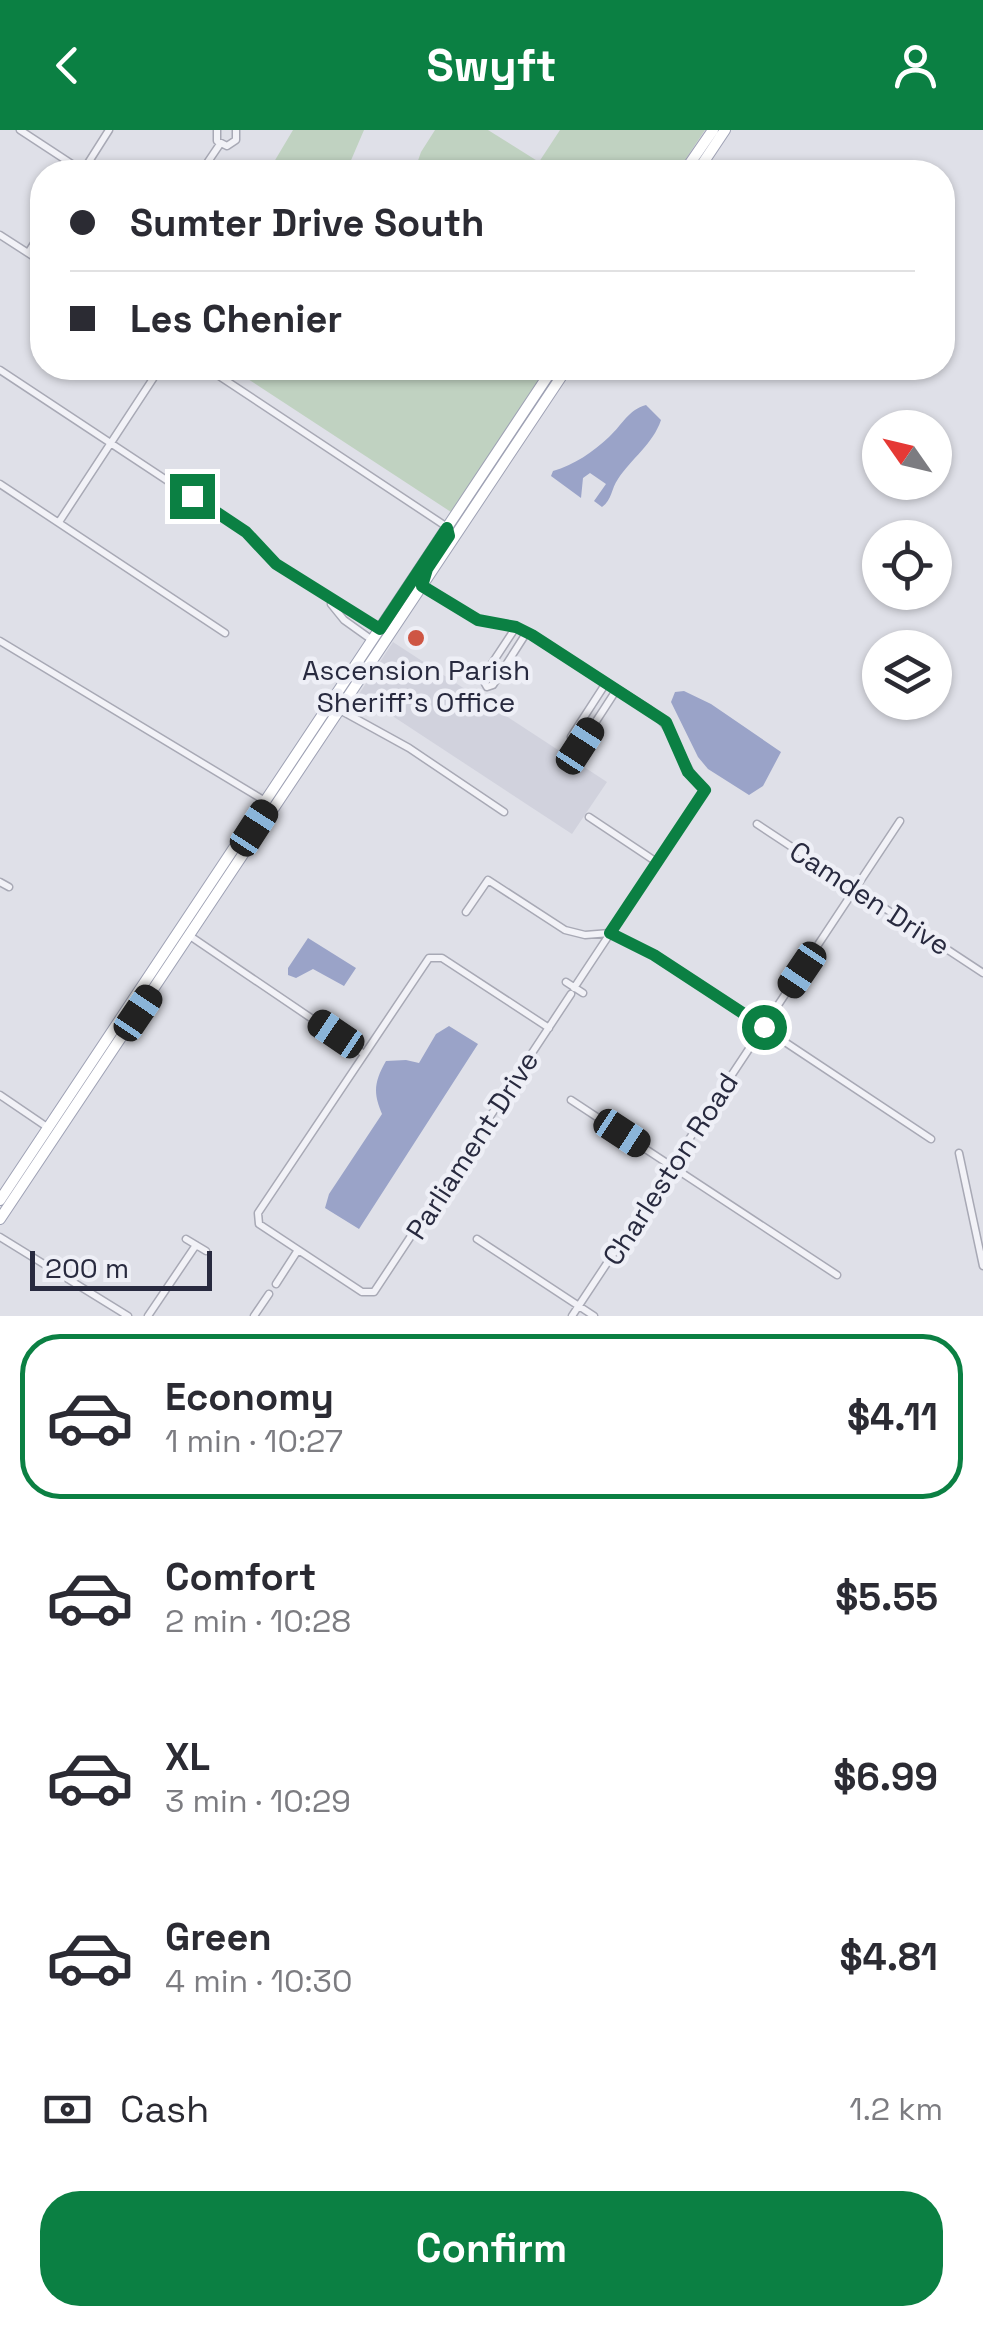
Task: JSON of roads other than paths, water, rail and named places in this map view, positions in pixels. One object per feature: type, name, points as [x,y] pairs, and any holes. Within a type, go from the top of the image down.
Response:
[{"type":"main road","points":[[692,160],[713,130]]},
{"type":"main road","points":[[705,160],[725,130]]},
{"type":"main road","points":[[326,730],[372,640],[546,380]]},
{"type":"main road","points":[[0,1218],[559,380]]},
{"type":"main road","points":[[478,502],[477,490],[492,468],[498,449]]},
{"type":"main road","points":[[422,586],[427,569],[449,536],[447,528]]},
{"type":"main road","points":[[0,1200],[265,801],[379,641],[380,629]]},
{"type":"main road","points":[[252,839],[267,806],[265,801]]},
{"type":"main road","points":[[200,918],[201,904],[215,878]]},
{"type":"main road","points":[[32,1169],[34,1158],[50,1132],[48,1126]]},
{"type":"street","points":[[20,130],[65,160]]},
{"type":"street","points":[[90,160],[109,130]]},
{"type":"street","points":[[216,130],[220,144]]},
{"type":"street","points":[[220,144],[234,143],[236,130]]},
{"type":"street","points":[[209,160],[220,144]]},
{"type":"street","points":[[0,235],[28,253],[30,250]]},
{"type":"street","points":[[0,370],[246,532],[276,564],[380,629]]},
{"type":"street","points":[[59,522],[152,380]]},
{"type":"street","points":[[225,380],[447,528]]},
{"type":"street","points":[[0,484],[225,633]]},
{"type":"street","points":[[422,586],[478,620],[527,632],[617,690],[580,746],[574,746],[571,737],[606,683]]},
{"type":"street","points":[[327,598],[344,620],[372,640]]},
{"type":"street","points":[[516,627],[485,674],[487,687],[493,685],[527,632]]},
{"type":"street","points":[[0,641],[265,801]]},
{"type":"street","name":"Parliament Drive","points":[[298,1250],[362,1292],[371,1294],[380,1286],[705,790],[688,772],[666,722],[617,690]]},
{"type":"street","points":[[340,710],[394,738],[504,812]]},
{"type":"street","points":[[588,817],[658,863]]},
{"type":"street","name":"Charleston Road","points":[[572,1316],[900,821]]},
{"type":"street","name":"Camden Drive","points":[[756,824],[983,973]]},
{"type":"street","points":[[466,912],[488,880],[565,930],[584,935],[610,933],[654,955],[931,1139]]},
{"type":"street","points":[[0,882],[9,888]]},
{"type":"street","points":[[189,935],[364,1054]]},
{"type":"street","points":[[276,1284],[298,1250],[263,1228],[257,1219],[432,956],[442,958],[549,1028]]},
{"type":"street","points":[[566,982],[573,991],[583,994]]},
{"type":"street","points":[[0,1095],[48,1126]]},
{"type":"street","points":[[571,1100],[837,1275]]},
{"type":"street","points":[[959,1153],[983,1266]]},
{"type":"street","points":[[0,1208],[12,1181]]},
{"type":"street","points":[[0,1237],[128,1316]]},
{"type":"street","points":[[186,1239],[206,1251]]},
{"type":"street","points":[[476,1239],[594,1316]]},
{"type":"street","points":[[148,1316],[196,1245]]},
{"type":"street","points":[[254,1316],[269,1294]]},
{"type":"water","points":[[646,405],[661,420],[602,507],[594,501],[606,484],[590,473],[583,478],[581,498],[551,476],[553,471],[596,448],[630,414]]},
{"type":"water","points":[[684,691],[711,704],[781,752],[763,786],[749,795],[708,769],[698,757],[671,702],[675,692]]},
{"type":"water","points":[[308,938],[356,968],[344,986],[313,969],[296,978],[288,975],[288,968]]},
{"type":"water","points":[[449,1026],[478,1044],[359,1229],[325,1208],[329,1194],[382,1114],[376,1088],[382,1068],[386,1061],[419,1063],[436,1034]]},
{"type":"place","name":"Ascension Parish Sheriff's Office","points":[[416,638]]}]
